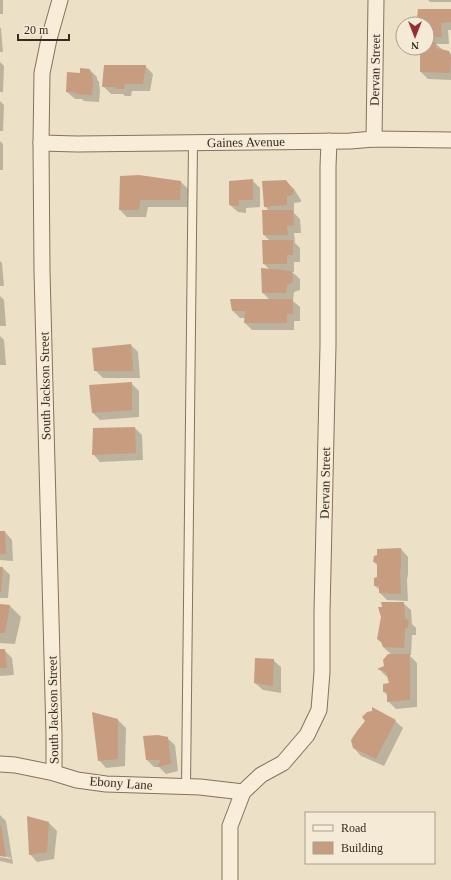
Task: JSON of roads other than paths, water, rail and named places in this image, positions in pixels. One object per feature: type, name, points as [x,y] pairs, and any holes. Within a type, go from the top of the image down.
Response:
[{"type":"street","name":"South Jackson Street","points":[[54,774],[42,271],[41,143],[42,73],[49,39],[60,0]]},
{"type":"street","name":"Dervan Street","points":[[374,139],[376,0]]},
{"type":"street","name":"Gaines Avenue","points":[[41,143],[193,143],[350,141],[374,139],[451,140]]},
{"type":"street","name":"Dervan Street","points":[[243,792],[260,776],[283,763],[307,735],[319,710],[322,672],[328,345],[329,141]]},
{"type":"street","name":"Ebony Lane","points":[[0,764],[15,765],[78,780],[106,784],[200,787],[243,792]]},
{"type":"street","points":[[230,880],[230,826],[243,792]]},
{"type":"lane","points":[[186,787],[193,143]]}]
